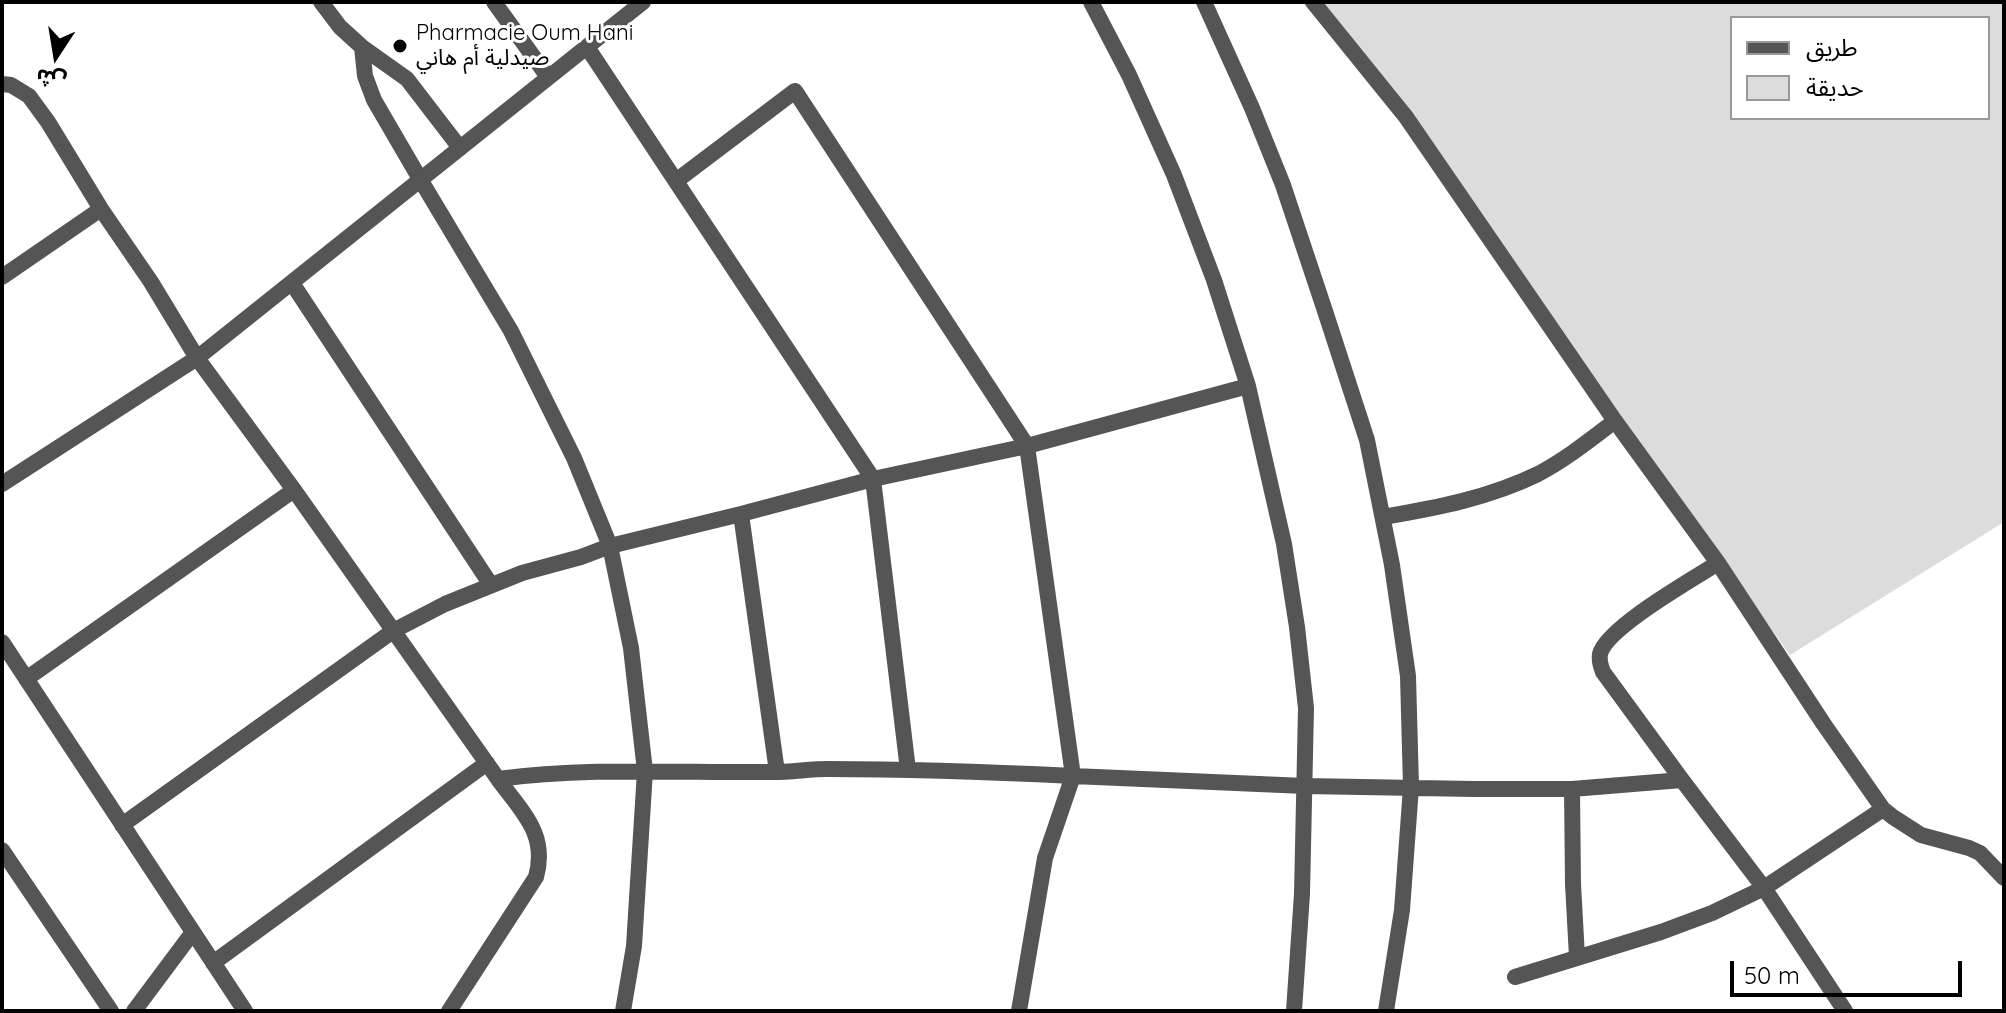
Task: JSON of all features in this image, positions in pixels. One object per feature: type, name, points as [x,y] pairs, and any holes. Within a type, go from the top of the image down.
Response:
[{"type":"street","points":[[321,2],[340,27],[362,47],[407,79],[460,148]]},
{"type":"street","points":[[494,2],[548,77]]},
{"type":"street","points":[[2,484],[197,358],[643,2]]},
{"type":"street","points":[[1091,2],[1129,75],[1174,175],[1214,280],[1248,386],[1284,544],[1306,708],[1302,894],[1294,1011]]},
{"type":"street","points":[[1204,2],[1283,185],[1367,440],[1392,565],[1408,676],[1411,787],[1402,910],[1386,1011]]},
{"type":"street","points":[[1313,2],[1406,117],[1615,421],[1718,563],[1883,809],[1921,835],[1980,853],[2004,878]]},
{"type":"street","points":[[362,47],[365,76],[374,100],[511,331],[574,458],[610,546],[631,648],[645,771],[634,946],[623,1011]]},
{"type":"street","points":[[587,47],[873,479],[908,770]]},
{"type":"street","points":[[2,84],[11,85],[29,96],[48,122],[197,358],[535,831],[540,847],[536,877],[449,1011]]},
{"type":"street","points":[[676,181],[795,91],[1027,446],[1073,776],[1045,858],[1019,1011]]},
{"type":"street","points":[[2,277],[101,209]]},
{"type":"street","points":[[292,283],[491,585]]},
{"type":"street","points":[[122,825],[393,631],[491,585],[610,546],[873,479],[1027,446],[1248,386]]},
{"type":"street","points":[[1383,517],[1424,510],[1499,490],[1539,473],[1615,421]]},
{"type":"street","points":[[26,679],[294,490]]},
{"type":"street","points":[[741,514],[777,772]]},
{"type":"street","points":[[1718,563],[1624,624],[1600,652],[1600,663],[1610,684],[1764,888],[1845,1011]]},
{"type":"street","points":[[2,642],[245,1011]]},
{"type":"street","points":[[213,963],[487,763]]},
{"type":"street","points":[[498,779],[645,771],[777,772],[824,769],[1305,786],[1572,789],[1682,780]]},
{"type":"street","points":[[1572,789],[1577,957]]},
{"type":"street","points":[[1515,977],[1712,913],[1764,888],[1883,809]]},
{"type":"street","points":[[2,850],[111,1011]]},
{"type":"street","points":[[134,1011],[193,932]]},
{"type":"green space","points":[[1319,2],[2004,2],[2004,522],[1790,655]]},
{"type":"place","name":"Pharmacie Oum Hani صيدلية أم هاني","points":[[400,46]]}]
